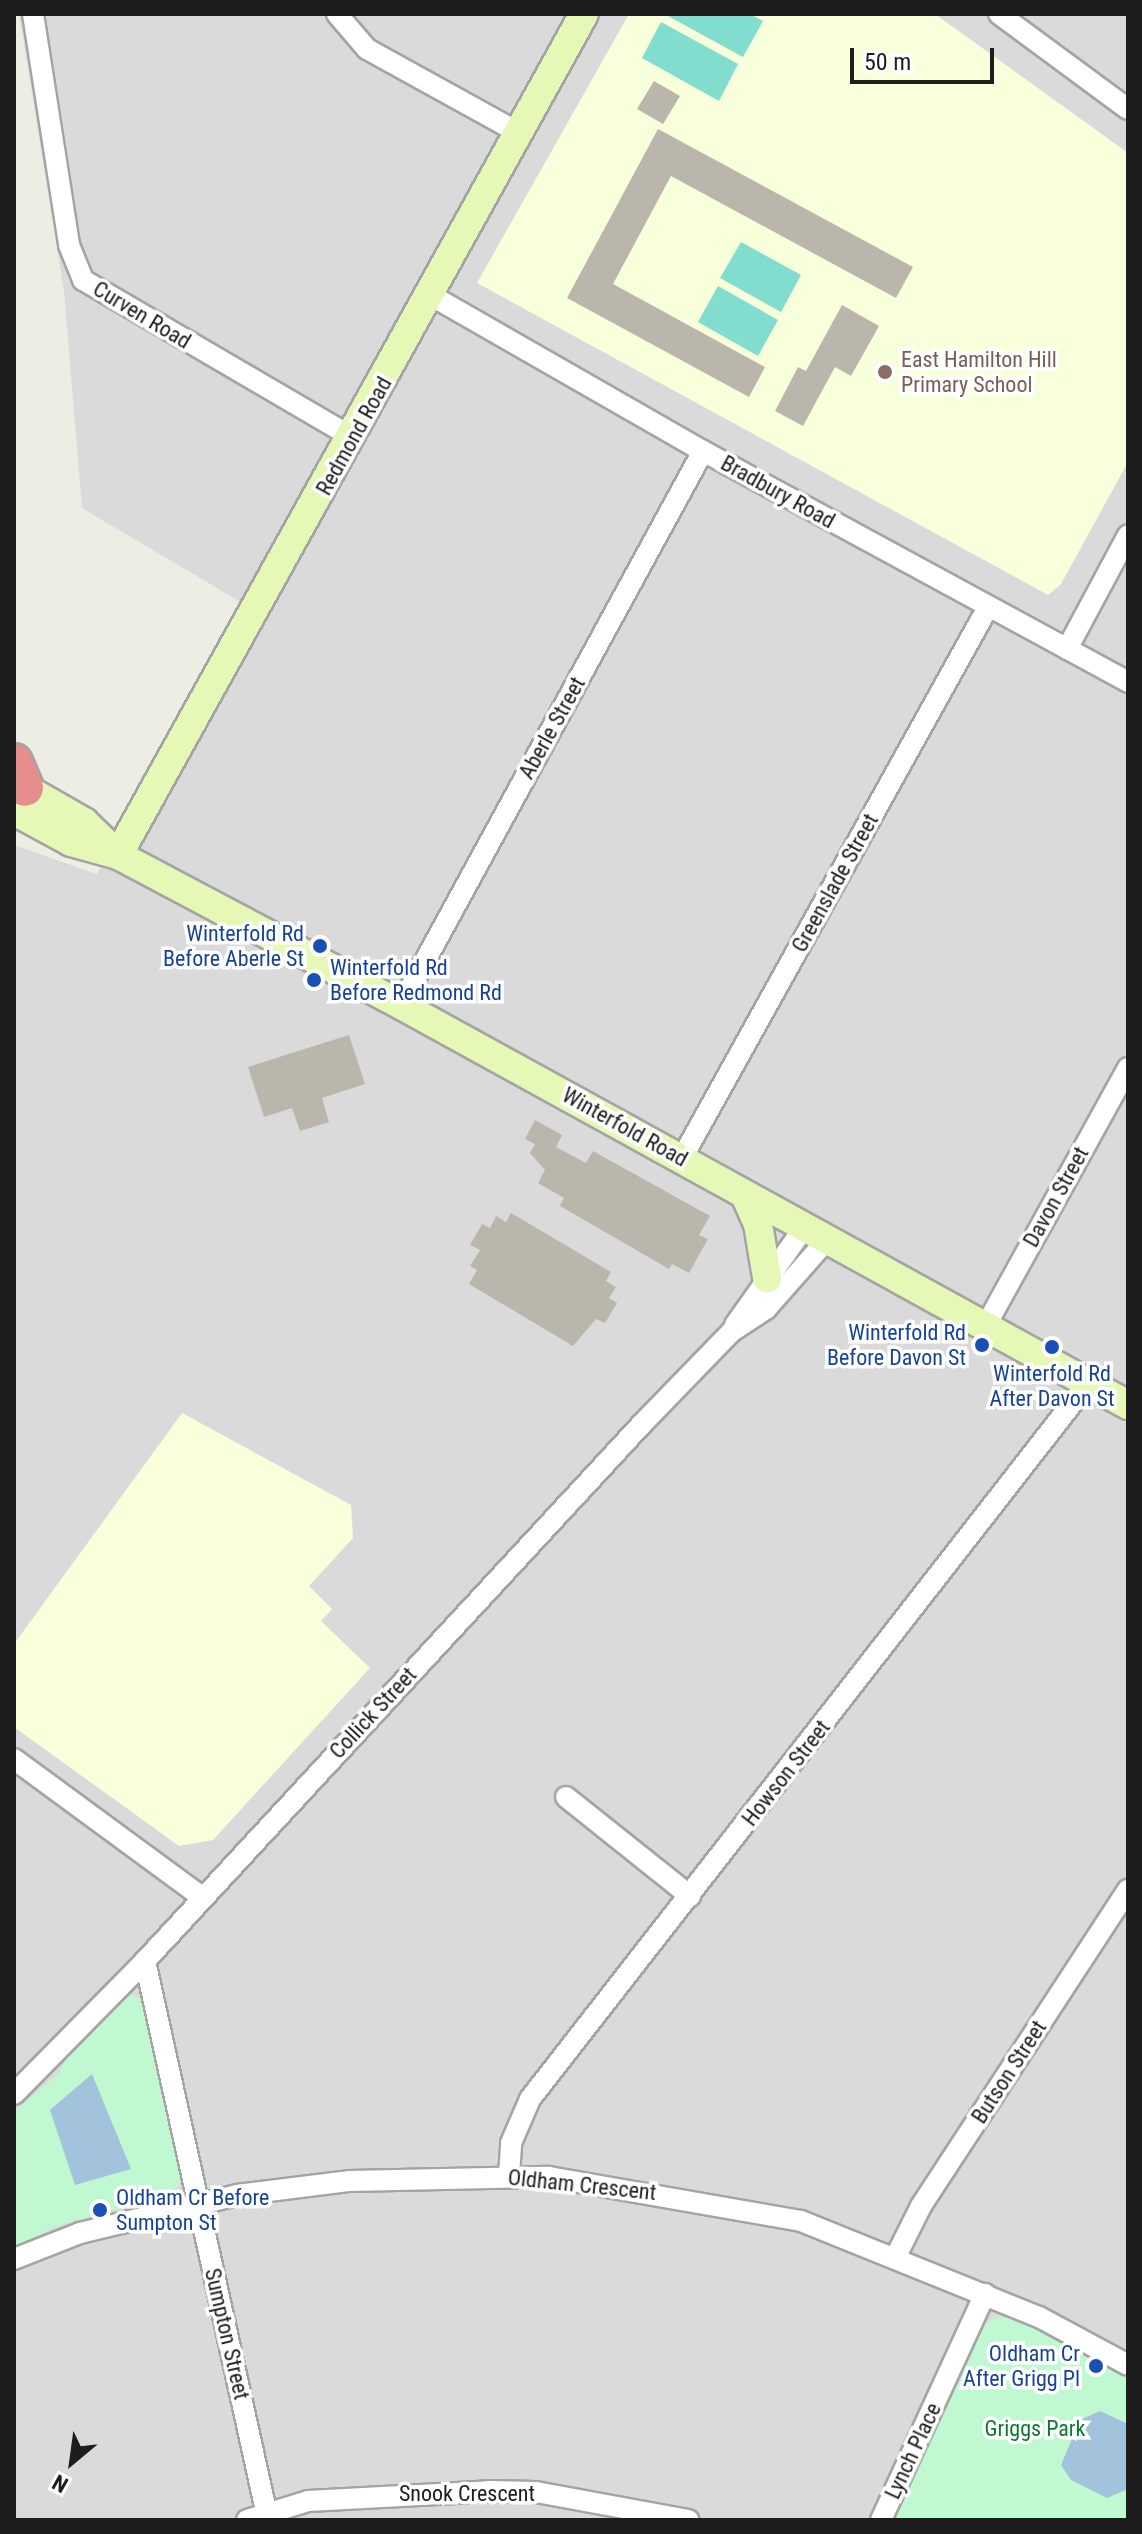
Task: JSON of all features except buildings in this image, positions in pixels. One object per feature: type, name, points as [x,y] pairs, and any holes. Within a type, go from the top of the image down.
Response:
[{"type":"main road","name":"Redmond Road","points":[[118,855],[432,296],[584,14]]},
{"type":"main road","name":"Winterfold Road","points":[[17,786],[84,822],[118,855],[682,1158],[1128,1405]]},
{"type":"main road","points":[[745,1195],[758,1224],[767,1278]]},
{"type":"street","name":"Curven Road","points":[[33,14],[69,245],[83,280],[353,438]]},
{"type":"street","points":[[337,14],[367,49],[521,134]]},
{"type":"street","points":[[999,14],[1128,109]]},
{"type":"street","name":"Bradbury Road","points":[[432,296],[703,451],[1128,682]]},
{"type":"street","name":"Aberle Street","points":[[401,1005],[703,451]]},
{"type":"street","points":[[1067,649],[1128,535]]},
{"type":"street","name":"Greenslade Street","points":[[682,1158],[988,607]]},
{"type":"street","name":"Davon Street","points":[[985,1327],[1128,1068]]},
{"type":"street","name":"Collick Street","points":[[14,2094],[145,1961],[731,1332],[767,1278],[815,1234]]},
{"type":"street","name":"Collick Street","points":[[731,1332],[766,1309],[815,1234]]},
{"type":"street","name":"Howson Street","points":[[509,2175],[511,2143],[530,2099],[1088,1383]]},
{"type":"street","points":[[14,1759],[202,1897]]},
{"type":"street","points":[[566,1797],[690,1896]]},
{"type":"street","name":"Butson Street","points":[[895,2258],[921,2206],[1128,1890]]},
{"type":"street","name":"Sumpton Street","points":[[145,1961],[198,2204],[260,2518]]},
{"type":"street","name":"Oldham Crescent","points":[[14,2259],[80,2233],[198,2204],[298,2186],[509,2175],[644,2190],[783,2216],[985,2294],[1128,2365]]},
{"type":"street","name":"Lynch Place","points":[[881,2520],[985,2294]]},
{"type":"street","name":"Snook Crescent","points":[[260,2518],[308,2501],[490,2491],[536,2492],[688,2520]]},
{"type":"shaded area","points":[[19,14],[1128,14],[1128,2520],[14,2520],[14,845],[97,874],[242,603],[82,508],[64,291]]},
{"type":"shaded area","name":"East Hamilton Hill Primary School","points":[[629,14],[935,14],[1128,153],[1128,462],[1061,584],[1048,595],[477,283]]},
{"type":"shaded area","points":[[750,14],[763,21],[743,57],[666,15]]},
{"type":"shaded area","points":[[661,22],[738,64],[719,101],[642,58]]},
{"type":"shaded area","points":[[741,242],[801,275],[781,312],[720,278]]},
{"type":"shaded area","points":[[718,286],[778,320],[758,356],[698,322]]},
{"type":"shaded area","points":[[182,1413],[351,1505],[353,1538],[309,1586],[332,1609],[321,1621],[370,1668],[213,1840],[179,1846],[14,1727],[14,1644]]},
{"type":"shaded area","points":[[92,2074],[131,2169],[75,2185],[50,2110]]},
{"type":"shaded area","points":[[1100,2411],[1128,2424],[1128,2489],[1107,2498],[1071,2480],[1061,2465],[1080,2420]]},
{"type":"green space","points":[[124,1995],[136,1995],[147,2005],[182,2171],[179,2185],[156,2205],[112,2210],[54,2227],[14,2247],[14,2111],[58,2074],[75,2043]]},
{"type":"green space","name":"Griggs Park","points":[[998,2317],[1013,2317],[1128,2376],[1128,2520],[891,2520],[986,2323]]},
{"type":"place","name":"East Hamilton Hill Primary School","points":[[885,372]]},
{"type":"place","name":"Winterfold Rd Before Aberle St","points":[[320,946]]},
{"type":"place","name":"Winterfold Rd Before Redmond Rd","points":[[314,980]]},
{"type":"place","name":"Winterfold Rd Before Davon St","points":[[982,1345]]},
{"type":"place","name":"Winterfold Rd After Davon St","points":[[1052,1347]]},
{"type":"place","name":"Oldham Cr Before Sumpton St","points":[[100,2210]]},
{"type":"place","name":"Oldham Cr After Grigg Pl","points":[[1096,2366]]}]
